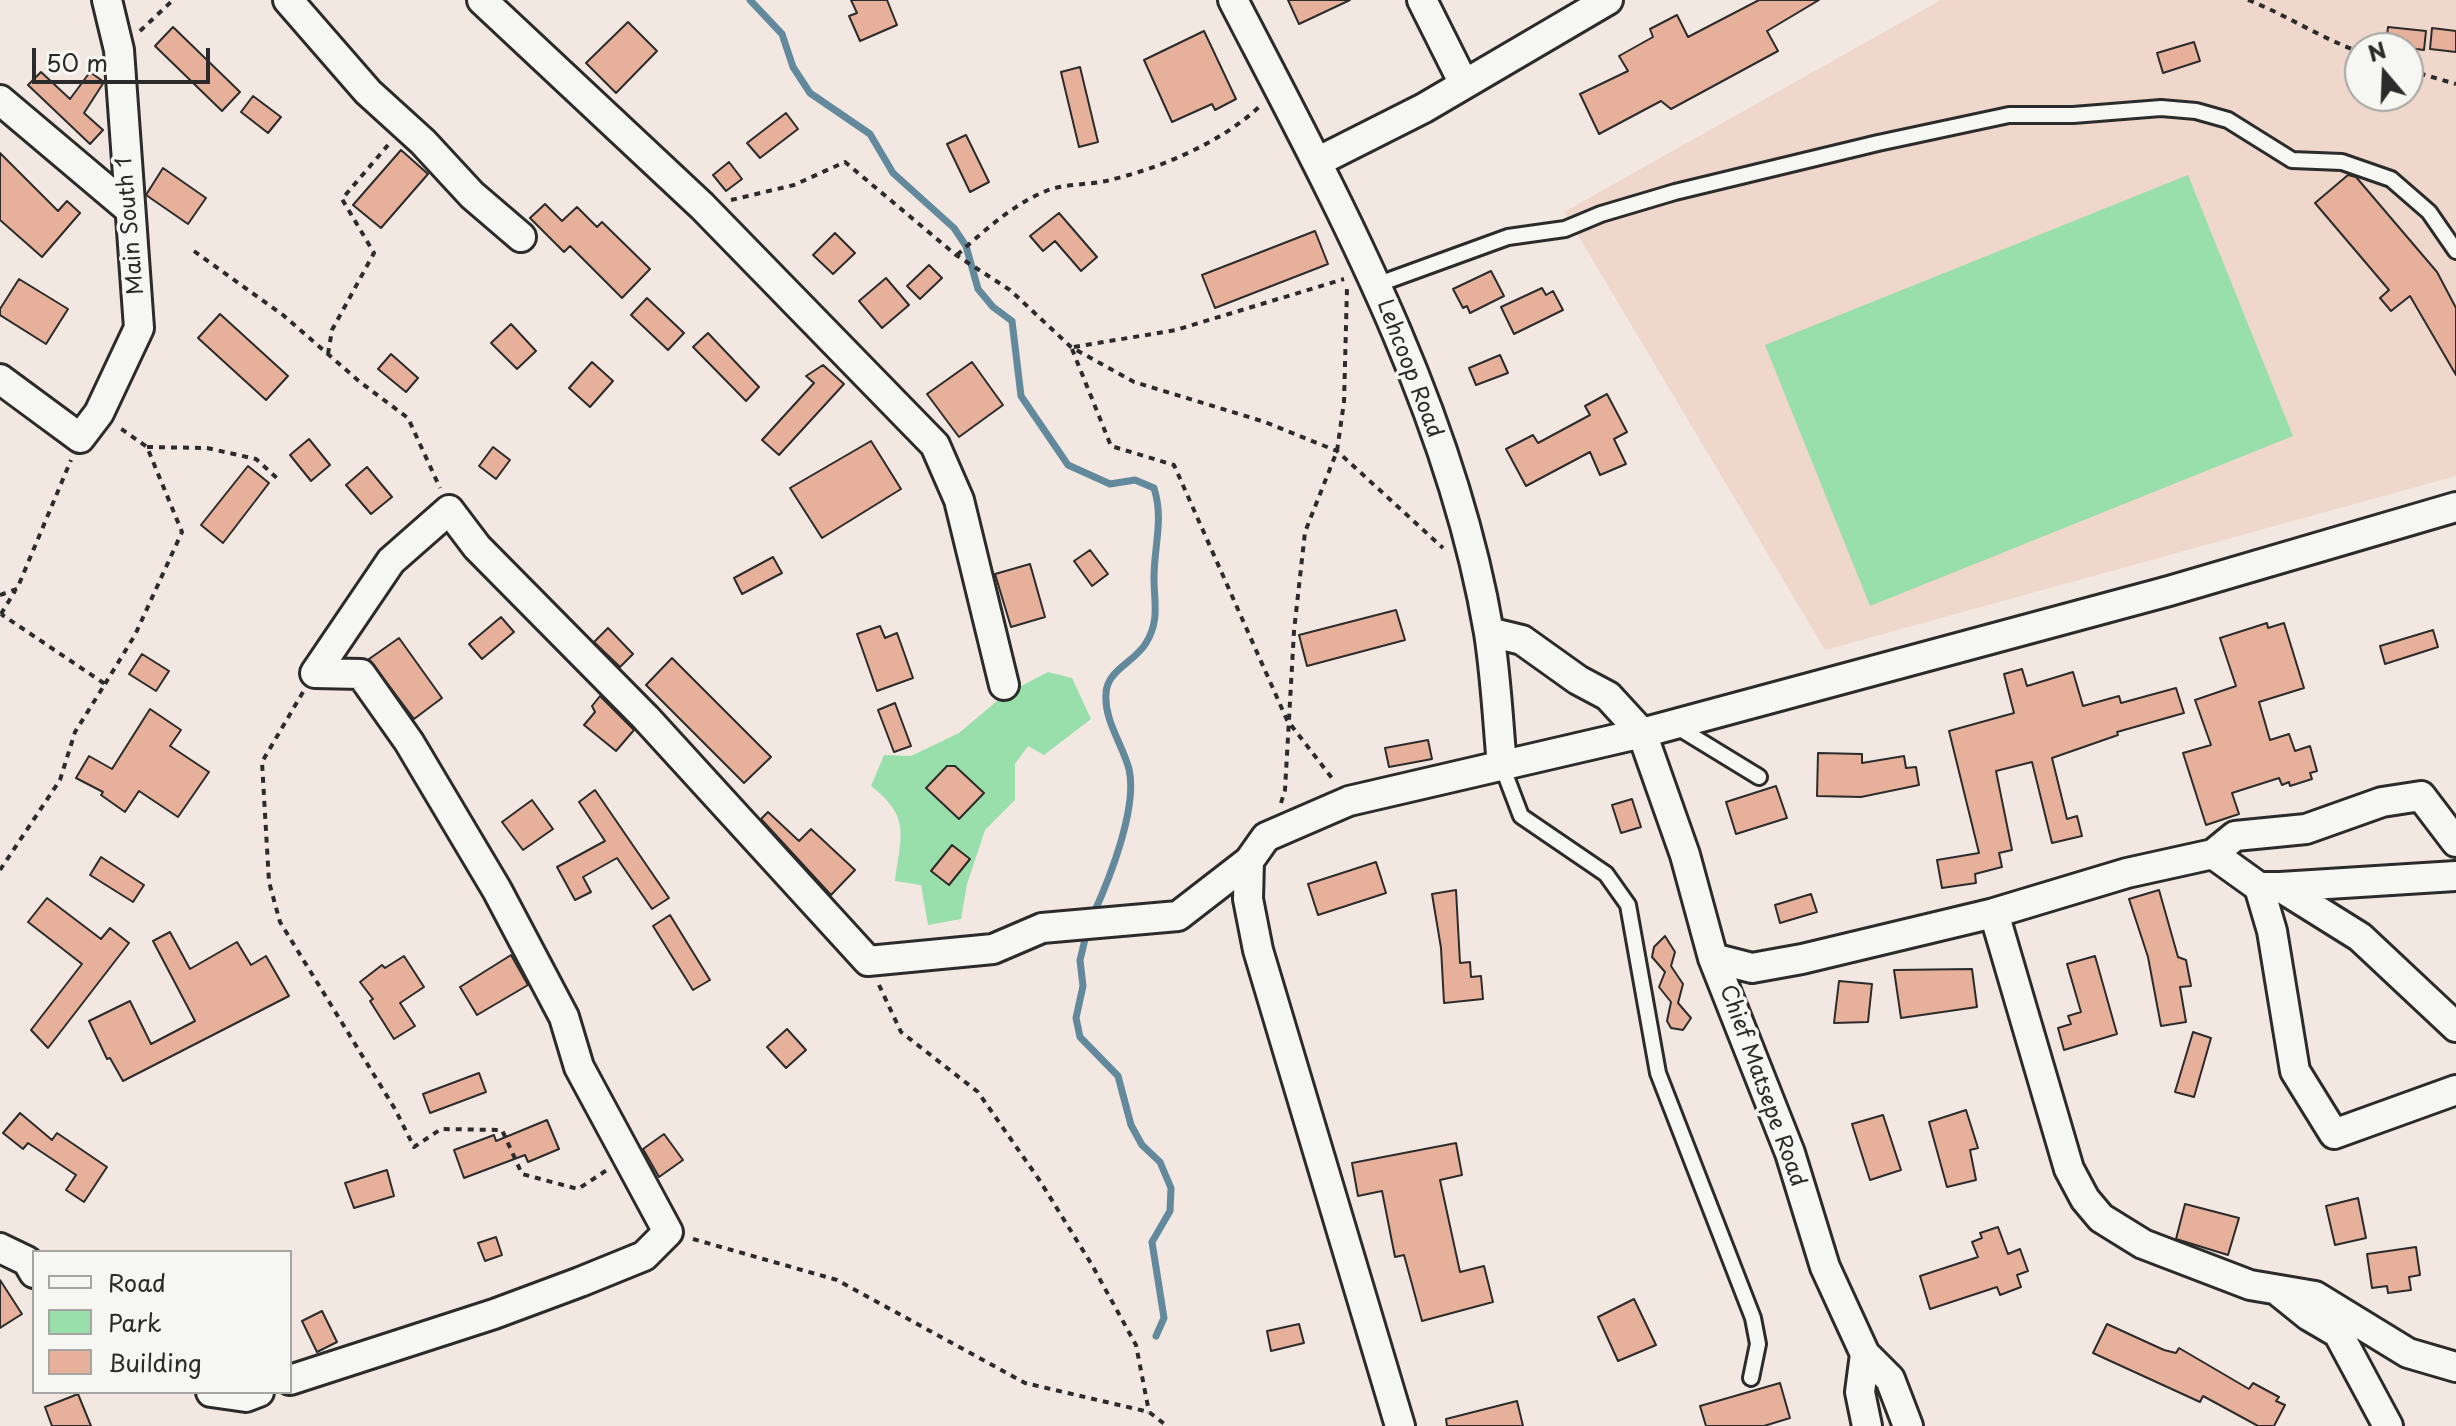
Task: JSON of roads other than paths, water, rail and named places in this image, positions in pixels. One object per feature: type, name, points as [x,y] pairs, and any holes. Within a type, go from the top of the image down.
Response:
[{"type":"street","name":"Main South 1","points":[[0,379],[80,438],[99,413],[139,328],[119,50],[107,0]]},
{"type":"street","points":[[288,0],[368,92],[472,195],[521,237]]},
{"type":"street","points":[[482,0],[702,206],[935,445],[959,500],[1004,685]]},
{"type":"street","name":"Lehcoop Road","points":[[1233,0],[1317,162],[1410,362],[1450,484],[1489,632],[1502,766]]},
{"type":"street","points":[[1422,0],[1464,84]]},
{"type":"street","points":[[1317,162],[1464,84],[1608,0]]},
{"type":"street","points":[[0,100],[128,208]]},
{"type":"street","points":[[292,1379],[494,1314],[580,1282],[644,1256],[668,1232],[579,1067],[564,1017],[525,943],[409,742],[361,674],[315,673],[391,561],[449,510],[477,547],[646,718],[868,961],[993,949],[1042,928],[1178,916],[1249,861],[1266,837],[1349,801],[1642,733],[2169,591],[2456,507]]},
{"type":"street","points":[[1489,632],[1522,640],[1578,680],[1608,696],[1642,733]]},
{"type":"street","name":"Chief Matsepe Road","points":[[1642,733],[1685,855],[1713,958],[1790,1153],[1825,1267],[1865,1354],[1890,1379],[1908,1426]]},
{"type":"street","points":[[1713,958],[1752,968],[1780,964],[1994,913],[2127,873],[2213,854],[2235,836],[2306,829],[2382,802],[2421,796],[2456,842]]},
{"type":"street","points":[[2213,854],[2360,937],[2456,1027]]},
{"type":"street","points":[[1249,861],[1248,899],[1258,950],[1400,1426]]},
{"type":"street","points":[[2270,887],[2456,876]]},
{"type":"street","points":[[2270,887],[2272,931],[2295,1071],[2334,1134],[2456,1090]]},
{"type":"street","points":[[1994,913],[2056,1128],[2085,1199],[2101,1218],[2143,1244],[2250,1285],[2315,1296],[2408,1353],[2451,1366],[2456,1393]]},
{"type":"street","points":[[0,1248],[27,1261],[32,1270]]},
{"type":"street","points":[[2274,1288],[2309,1316],[2338,1333],[2388,1426]]},
{"type":"street","points":[[1865,1354],[1860,1392],[1867,1426]]},
{"type":"street","points":[[225,1394],[246,1397],[254,1394]]},
{"type":"lane","points":[[1376,285],[1508,237],[1565,229],[1601,214],[1675,192],[1878,143],[2009,115],[2073,115],[2161,108],[2196,111],[2228,120],[2292,160],[2342,162],[2391,179],[2429,212],[2456,251]]},
{"type":"lane","points":[[1673,724],[1759,777]]},
{"type":"lane","points":[[1502,766],[1521,816],[1606,874],[1628,905],[1658,1073],[1753,1318],[1758,1344],[1751,1378]]},
{"type":"waterway","points":[[750,0],[782,34],[793,67],[810,93],[870,134],[893,173],[954,228],[966,246],[978,289],[993,307],[1012,321],[1021,396],[1068,465],[1110,484],[1135,480],[1154,488],[1158,522],[1153,627],[1141,650],[1111,678],[1106,693],[1111,722],[1129,769],[1129,803],[1114,864],[1093,915]]},
{"type":"waterway","points":[[1087,931],[1080,960],[1083,986],[1076,1018],[1080,1037],[1118,1076],[1131,1125],[1142,1145],[1160,1162],[1171,1188],[1170,1211],[1152,1242],[1164,1318],[1156,1336]]}]
